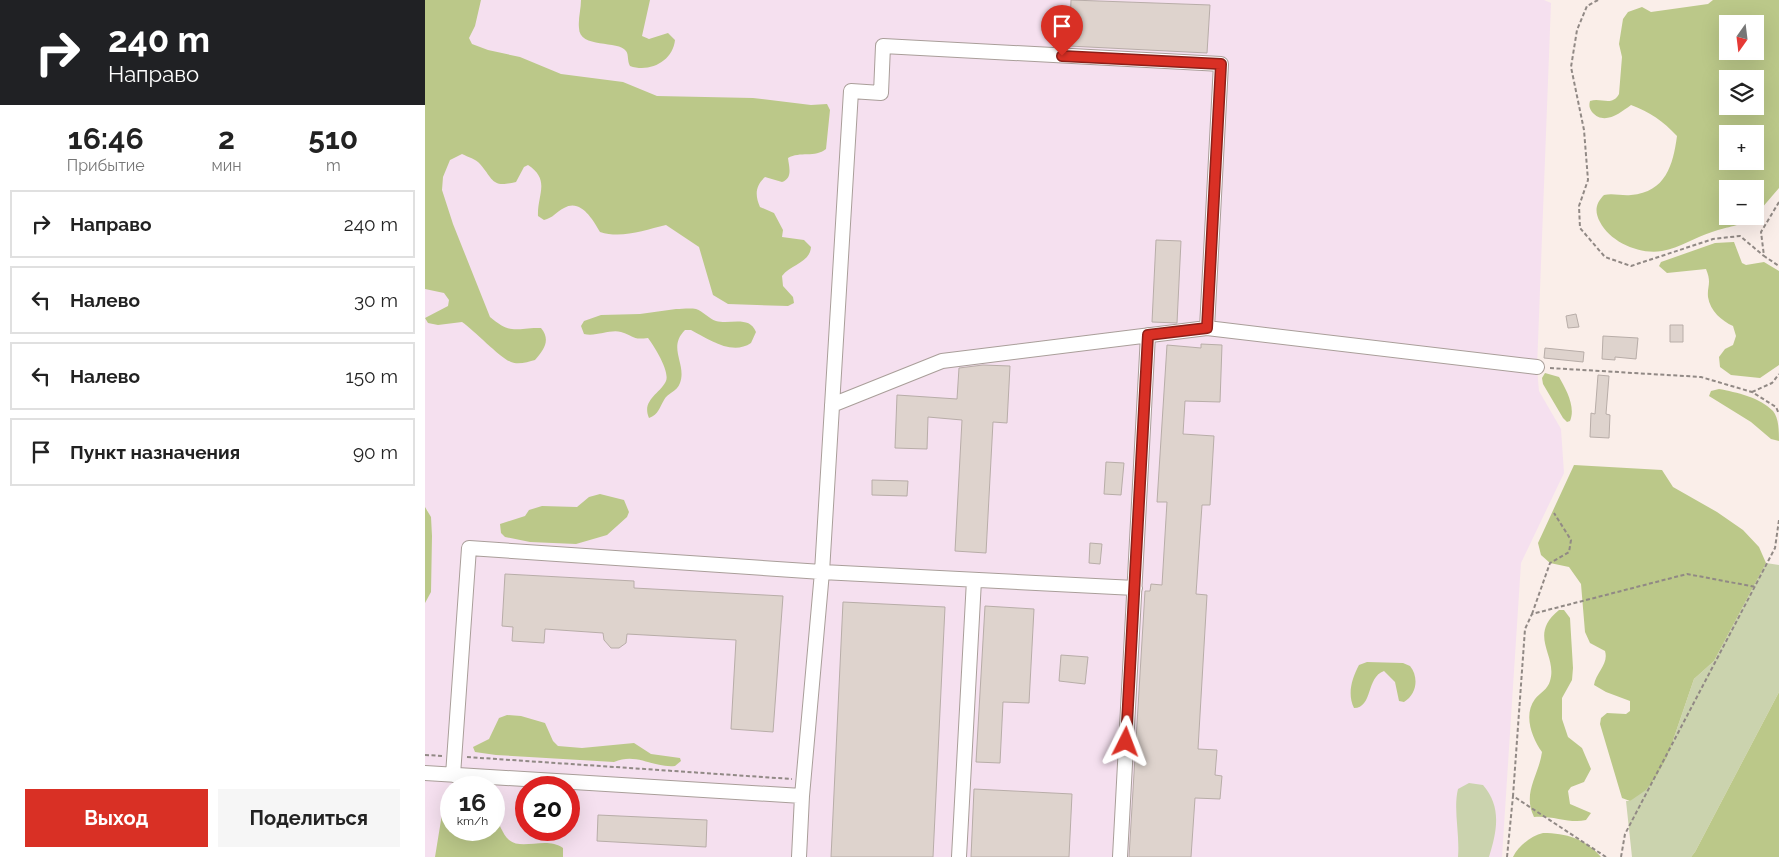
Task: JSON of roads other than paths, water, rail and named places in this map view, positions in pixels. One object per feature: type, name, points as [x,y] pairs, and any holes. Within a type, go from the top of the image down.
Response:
[{"type":"lane","points":[[799,857],[803,780],[822,572],[851,91],[881,93],[883,46],[1221,64],[1207,328]]},
{"type":"lane","points":[[832,405],[942,361],[1207,328],[1537,368]]},
{"type":"lane","points":[[1120,857],[1148,335]]},
{"type":"lane","points":[[453,774],[469,548],[822,572],[1135,588]]},
{"type":"lane","points":[[959,857],[974,580]]},
{"type":"lane","points":[[425,773],[802,796]]}]
